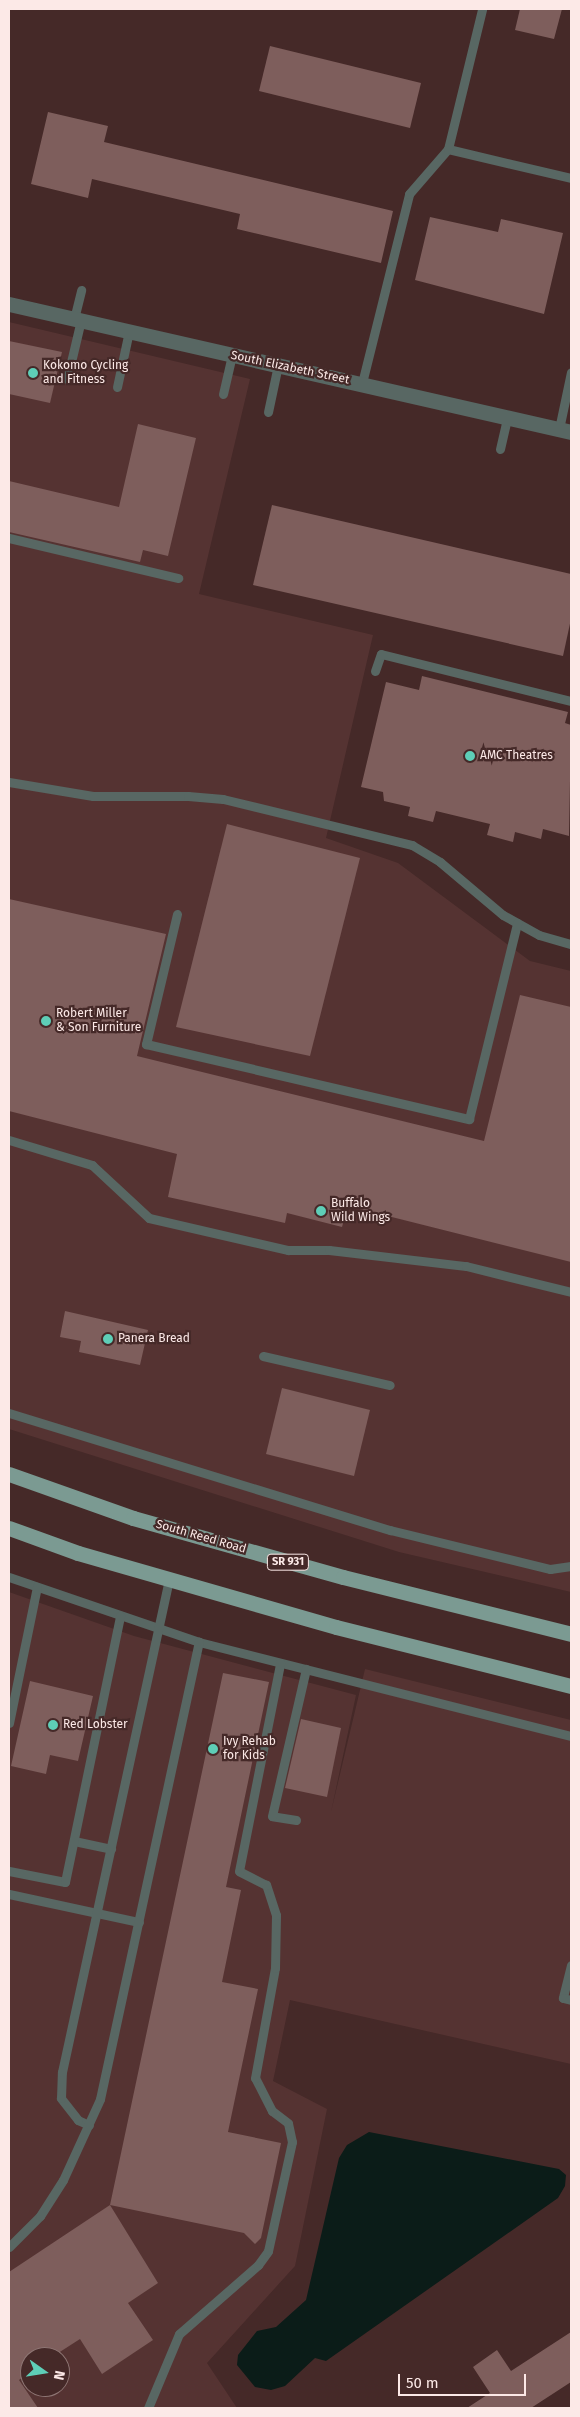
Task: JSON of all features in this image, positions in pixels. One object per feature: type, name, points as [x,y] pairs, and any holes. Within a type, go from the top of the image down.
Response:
[{"type":"main road","name":"South Reed Road","points":[[9,1474],[133,1518],[343,1577],[571,1634]]},
{"type":"main road","points":[[9,1528],[169,1579],[336,1627],[571,1686]]},
{"type":"street","name":"South Elizabeth Street","points":[[9,304],[362,383],[565,431]]},
{"type":"lane","points":[[362,383],[410,194],[448,149],[482,9]]},
{"type":"lane","points":[[448,149],[571,178]]},
{"type":"lane","points":[[67,379],[82,290]]},
{"type":"lane","points":[[117,387],[129,332]]},
{"type":"lane","points":[[223,394],[232,355]]},
{"type":"lane","points":[[268,412],[278,365]]},
{"type":"lane","points":[[565,431],[571,372]]},
{"type":"lane","points":[[500,449],[507,418]]},
{"type":"lane","points":[[9,538],[178,578]]},
{"type":"lane","points":[[375,671],[382,654],[571,701]]},
{"type":"lane","points":[[9,782],[93,796],[188,796],[223,799],[412,845],[440,862],[517,923],[539,935],[571,944]]},
{"type":"lane","points":[[177,914],[146,1044],[468,1119],[517,923]]},
{"type":"lane","points":[[9,1140],[92,1165],[149,1218],[288,1250],[329,1250],[466,1266],[571,1292]]},
{"type":"lane","points":[[263,1356],[390,1385]]},
{"type":"lane","points":[[9,1413],[390,1530],[550,1569],[571,1566]]},
{"type":"lane","points":[[9,1577],[199,1642],[571,1736]]},
{"type":"lane","points":[[88,2125],[78,2120],[61,2098],[62,2072],[169,1579]]},
{"type":"lane","points":[[9,1723],[37,1587]]},
{"type":"lane","points":[[9,1870],[65,1882],[120,1616]]},
{"type":"lane","points":[[9,2247],[40,2216],[62,2180],[100,2099],[199,1642]]},
{"type":"lane","points":[[148,2408],[179,2334],[258,2265],[268,2251],[292,2142],[288,2123],[272,2111],[255,2078],[274,1968],[276,1915],[266,1885],[239,1871],[280,1663]]},
{"type":"lane","points":[[296,1820],[272,1816],[306,1669]]},
{"type":"lane","points":[[74,1842],[111,1849]]},
{"type":"lane","points":[[9,1894],[139,1922]]},
{"type":"lane","points":[[571,1965],[563,1998],[571,2000]]},
{"type":"shaded area","points":[[9,322],[250,379],[199,594],[373,635],[326,838],[398,863],[530,961],[571,971],[571,1592],[399,1552],[9,1429]]},
{"type":"shaded area","points":[[9,1592],[134,1636],[356,1695],[331,1812],[365,1669],[571,1720],[571,2064],[290,2000],[273,2081],[327,2109],[295,2266],[207,2363],[237,2408],[9,2408]]},
{"type":"water","points":[[369,2132],[559,2169],[566,2175],[565,2186],[558,2198],[326,2361],[315,2358],[285,2386],[271,2390],[255,2387],[237,2365],[238,2355],[257,2331],[276,2327],[306,2300],[339,2158],[347,2145]]},
{"type":"building","points":[[520,9],[562,9],[554,39],[515,30]]},
{"type":"building","points":[[270,46],[421,83],[410,128],[259,91]]},
{"type":"building","points":[[48,112],[108,126],[104,142],[393,211],[381,263],[237,229],[240,214],[92,179],[88,198],[31,184]]},
{"type":"building","points":[[430,217],[498,232],[501,219],[563,233],[544,314],[415,280]]},
{"type":"building","name":"Kokomo Cycling and Fitness","points":[[9,341],[62,352],[50,403],[9,394]]},
{"type":"building","points":[[138,424],[196,438],[168,556],[143,550],[140,562],[9,532],[9,481],[119,507]]},
{"type":"building","points":[[272,505],[571,574],[571,619],[563,656],[253,585]]},
{"type":"building","name":"AMC Theatres","points":[[422,676],[568,712],[565,723],[571,725],[569,836],[543,829],[541,839],[515,832],[513,842],[487,835],[490,824],[436,811],[433,822],[408,816],[410,807],[384,801],[383,792],[361,787],[386,682],[419,690]]},
{"type":"building","points":[[227,824],[360,858],[310,1056],[176,1027]]},
{"type":"building","points":[[9,899],[166,934],[137,1056],[484,1141],[520,995],[571,1007],[571,1262],[348,1206],[342,1227],[287,1213],[285,1223],[168,1197],[177,1154],[9,1111]]},
{"type":"building","name":"Panera Bread","points":[[65,1311],[148,1330],[140,1365],[79,1352],[81,1341],[60,1337]]},
{"type":"building","points":[[282,1388],[370,1410],[354,1476],[266,1454]]},
{"type":"building","points":[[223,1673],[269,1682],[226,1887],[241,1890],[222,1982],[258,1989],[228,2132],[281,2143],[261,2238],[255,2244],[244,2233],[110,2205]]},
{"type":"building","name":"Red Lobster","points":[[30,1681],[93,1696],[78,1761],[50,1755],[46,1774],[11,1766]]},
{"type":"building","points":[[301,1719],[341,1728],[327,1797],[285,1788]]},
{"type":"building","points":[[110,2205],[158,2283],[128,2303],[153,2340],[102,2374],[80,2339],[68,2347],[20,2347],[20,2397],[31,2397],[38,2408],[9,2408],[9,2272]]},
{"type":"building","points":[[571,2332],[571,2382],[531,2408],[467,2408],[490,2393],[473,2367],[497,2350],[511,2371]]},
{"type":"place","name":"Kokomo Cycling and Fitness","points":[[33,373]]},
{"type":"place","name":"AMC Theatres","points":[[470,756]]},
{"type":"place","name":"Robert Miller & Son Furniture","points":[[46,1021]]},
{"type":"place","name":"Buffalo Wild Wings","points":[[321,1211]]},
{"type":"place","name":"Panera Bread","points":[[108,1339]]},
{"type":"place","name":"Red Lobster","points":[[53,1725]]},
{"type":"place","name":"Ivy Rehab for Kids","points":[[213,1749]]}]
